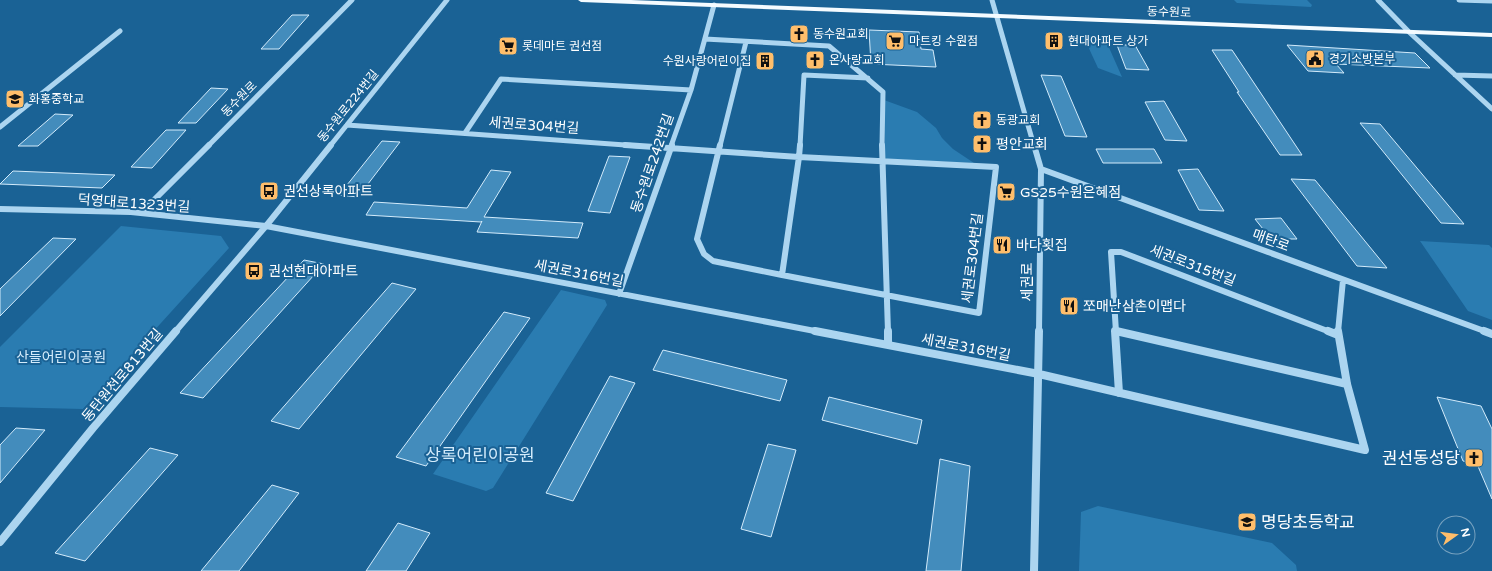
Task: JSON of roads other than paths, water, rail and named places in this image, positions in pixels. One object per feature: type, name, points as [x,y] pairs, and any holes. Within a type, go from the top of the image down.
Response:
[{"type":"main road","name":"동수원로","points":[[581,0],[1492,36]]},
{"type":"street","name":"동수원로","points":[[141,214],[352,0]]},
{"type":"street","name":"동수원로224번길","points":[[266,226],[447,0]]},
{"type":"street","name":"세권로","points":[[992,0],[1041,169],[1039,374],[1034,571]]},
{"type":"street","points":[[1378,0],[1408,32],[1489,104],[1492,109]]},
{"type":"street","points":[[1459,0],[1492,1]]},
{"type":"street","name":"동수원로242번길","points":[[619,294],[691,90],[714,5]]},
{"type":"street","points":[[0,127],[120,31]]},
{"type":"street","points":[[705,39],[829,46],[883,92],[882,162],[888,345]]},
{"type":"street","name":"세권로304번길","points":[[347,125],[720,152],[996,167],[978,313],[782,276],[713,261],[704,254],[697,239],[720,152],[746,42]]},
{"type":"street","points":[[782,276],[799,157],[804,75],[868,78]]},
{"type":"street","points":[[1455,75],[1492,76]]},
{"type":"street","points":[[465,133],[501,79],[691,90]]},
{"type":"street","name":"매탄로","points":[[1041,169],[1492,334]]},
{"type":"street","name":"덕영대로1323번길","points":[[0,209],[141,214],[266,226]]},
{"type":"street","name":"세권로316번길","points":[[266,226],[1039,374]]},
{"type":"street","name":"동탄원천로813번길","points":[[0,542],[93,428],[266,226]]},
{"type":"street","name":"세권로315번길","points":[[1119,393],[1111,252],[1121,252],[1338,335]]},
{"type":"street","points":[[1039,374],[1365,450],[1347,384],[1338,335],[1343,280]]},
{"type":"street","points":[[1116,331],[1347,384]]},
{"type":"place","name":"동수원교회","points":[[799,34]]},
{"type":"place","name":"마트킹 수원점","points":[[895,41]]},
{"type":"place","name":"현대아파트 상가","points":[[1054,41]]},
{"type":"place","name":"롯데마트 권선점","points":[[508,46]]},
{"type":"place","name":"경기소방본부","points":[[1315,59]]},
{"type":"place","name":"온사랑교회","points":[[815,60]]},
{"type":"place","name":"수원사랑어린이집","points":[[765,61]]},
{"type":"place","name":"화홍중학교","points":[[15,99]]},
{"type":"place","name":"동광교회","points":[[982,120]]},
{"type":"place","name":"평안교회","points":[[982,144]]},
{"type":"place","name":"권선상록아파트","points":[[269,191]]},
{"type":"place","name":"GS25수원은혜점","points":[[1006,192]]},
{"type":"place","name":"바다횟집","points":[[1002,245]]},
{"type":"place","name":"권선현대아파트","points":[[254,271]]},
{"type":"place","name":"쪼매난삼촌이맵다","points":[[1069,306]]},
{"type":"place","name":"권선동성당","points":[[1474,458]]},
{"type":"place","name":"명당초등학교","points":[[1247,522]]},
{"type":"park label","name":"산들어린이공원","points":[[61,357]]},
{"type":"park label","name":"상록어린이공원","points":[[480,455]]}]
